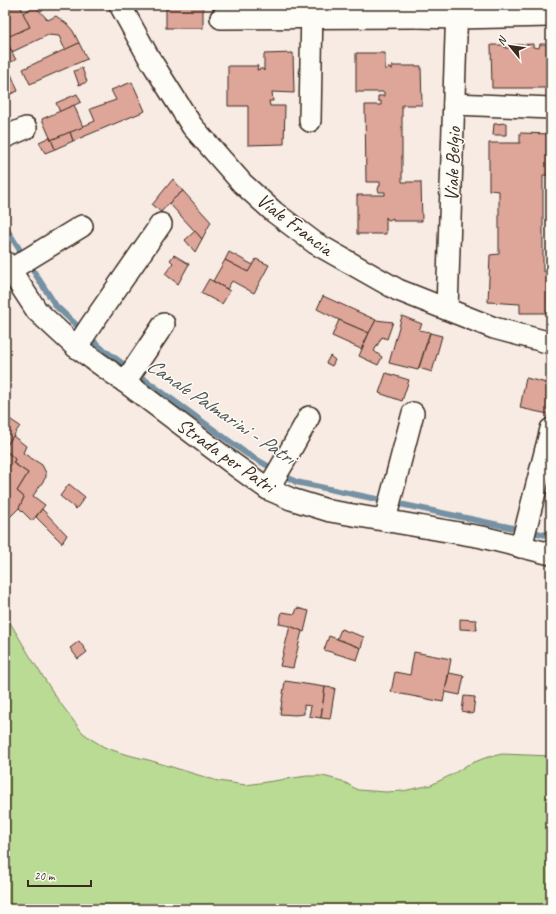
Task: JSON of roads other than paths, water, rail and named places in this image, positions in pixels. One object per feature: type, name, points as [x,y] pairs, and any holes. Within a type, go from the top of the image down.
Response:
[{"type":"street","name":"Viale Francia","points":[[120,5],[148,56],[192,126],[242,183],[274,212],[315,243],[398,290],[494,328],[551,343]]},
{"type":"street","points":[[310,121],[312,11]]},
{"type":"street","points":[[221,18],[312,11],[457,11],[551,16]]},
{"type":"street","name":"Viale Belgio","points":[[447,309],[457,11]]},
{"type":"street","points":[[454,104],[551,108]]},
{"type":"street","points":[[5,137],[26,128]]},
{"type":"street","points":[[78,345],[161,224]]},
{"type":"street","points":[[11,266],[82,226]]},
{"type":"street","name":"Strada per Patri","points":[[11,266],[37,311],[78,345],[130,375],[236,466],[271,485],[291,499],[330,511],[386,517],[482,537],[524,537],[551,554]]},
{"type":"street","points":[[130,375],[164,324]]},
{"type":"street","points":[[386,517],[413,413]]},
{"type":"street","points":[[271,485],[309,416]]},
{"type":"street","points":[[524,537],[551,429]]},
{"type":"waterway","name":"Canale Palmarini - Patri","points":[[5,227],[56,306],[101,348],[247,454],[296,482],[551,536]]}]
